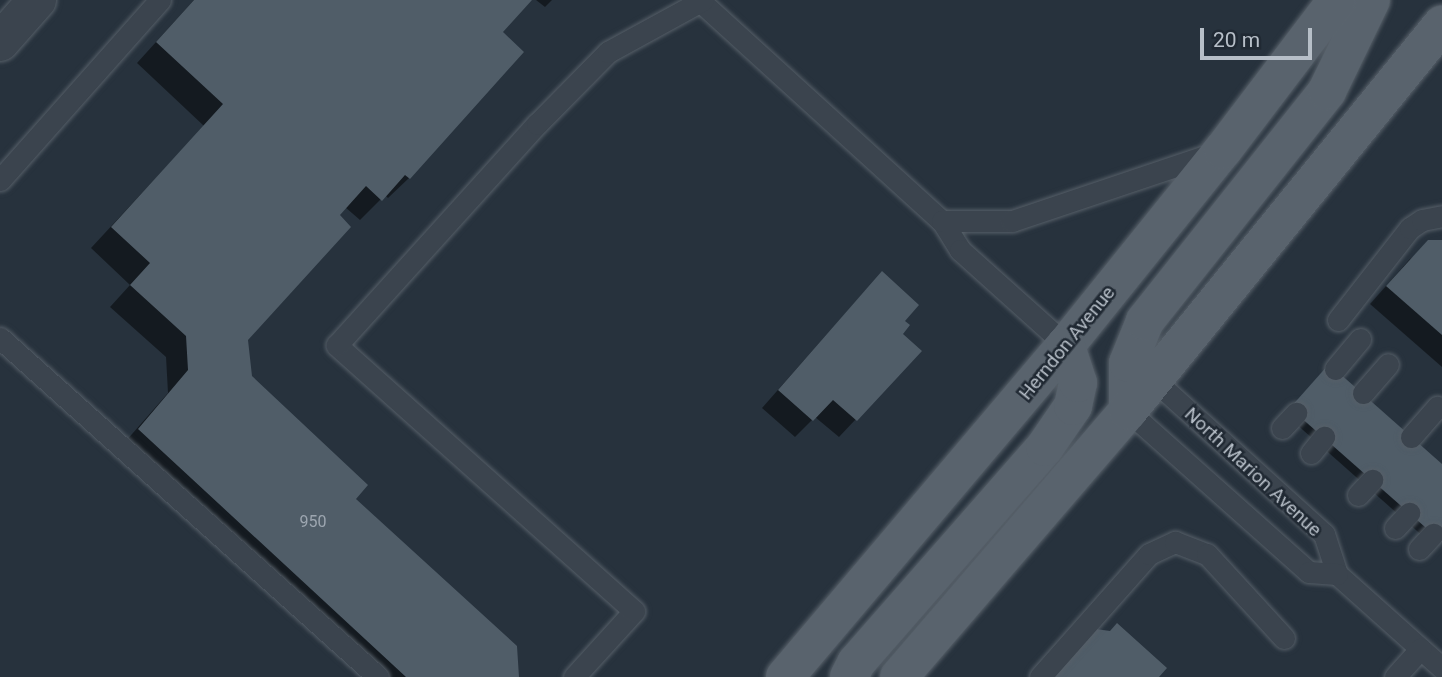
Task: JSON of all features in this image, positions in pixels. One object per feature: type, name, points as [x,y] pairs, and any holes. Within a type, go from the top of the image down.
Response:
[{"type":"main road","name":"Herndon Avenue","points":[[785,677],[1066,345],[1223,150],[1337,0]]},
{"type":"main road","points":[[1128,411],[1128,363],[1145,321],[1327,91],[1371,0]]},
{"type":"main road","points":[[899,677],[1128,411],[1442,24]]},
{"type":"main road","points":[[849,677],[856,663],[1045,447],[1068,415],[1078,383],[1066,345]]},
{"type":"street","points":[[0,41],[37,0]]},
{"type":"lane","points":[[0,180],[160,0]]},
{"type":"lane","points":[[574,677],[634,611],[337,345],[537,124],[608,52],[702,1],[942,222],[960,250],[1066,345]]},
{"type":"lane","points":[[942,222],[1012,221],[1223,150]]},
{"type":"lane","points":[[1338,320],[1410,228],[1422,220],[1442,216]]},
{"type":"lane","points":[[0,338],[378,677]]},
{"type":"lane","points":[[1335,369],[1360,340]]},
{"type":"lane","points":[[1363,393],[1388,364]]},
{"type":"lane","name":"North Marion Avenue","points":[[1153,379],[1324,534],[1337,574],[1442,668]]},
{"type":"lane","points":[[1411,436],[1437,407]]},
{"type":"lane","name":"North Marion Avenue","points":[[1128,411],[1309,572],[1337,574]]},
{"type":"lane","points":[[1041,677],[1149,554],[1175,542],[1207,554],[1284,638]]},
{"type":"lane","points":[[1395,677],[1420,649]]},
{"type":"building","points":[[194,0],[532,0],[503,32],[524,52],[410,179],[405,175],[382,201],[366,186],[340,215],[351,227],[248,340],[252,376],[368,485],[356,499],[517,646],[519,677],[406,677],[138,429],[188,370],[186,336],[130,285],[150,263],[111,227],[223,104],[156,42]]},
{"type":"building","points":[[1428,240],[1442,240],[1442,335],[1386,286]]},
{"type":"building","points":[[882,271],[919,305],[905,321],[910,325],[903,334],[922,351],[857,421],[833,400],[813,421],[778,390]]},
{"type":"building","points":[[1329,364],[1442,464],[1442,542],[1290,408]]},
{"type":"building","points":[[1117,623],[1167,668],[1159,677],[1047,677],[1096,629],[1110,631]]}]
